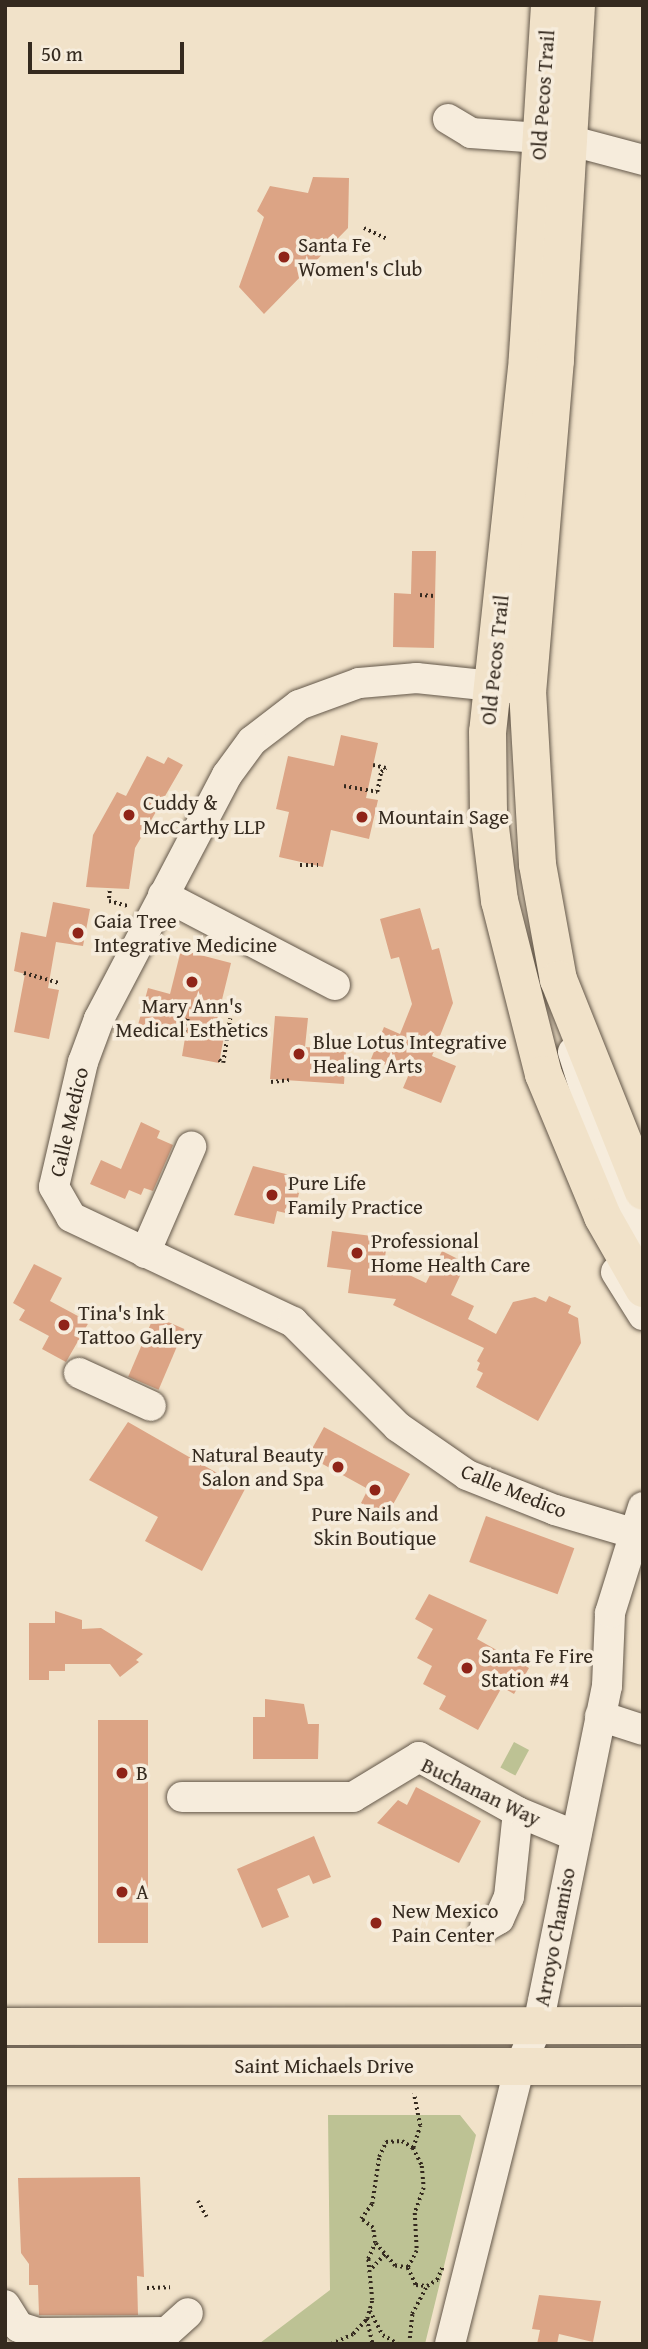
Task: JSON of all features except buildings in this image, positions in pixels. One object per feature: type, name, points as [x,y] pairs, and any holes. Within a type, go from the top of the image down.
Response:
[{"type":"main road","name":"Old Pecos Trail","points":[[549,5],[554,139]]},
{"type":"main road","name":"Old Pecos Trail","points":[[576,5],[554,139],[510,687],[558,979],[643,1191]]},
{"type":"main road","name":"Old Pecos Trail","points":[[510,687],[486,731],[488,811],[499,900],[521,1000],[555,1108],[603,1216],[643,1288]]},
{"type":"main road","name":"Saint Michaels Drive","points":[[5,2026],[643,2025]]},
{"type":"main road","name":"Saint Michaels Drive","points":[[5,2066],[643,2066]]},
{"type":"street","points":[[448,119],[471,133],[554,139],[643,160]]},
{"type":"street","name":"Calle Medico","points":[[510,687],[418,678],[359,683],[299,705],[269,725],[239,756],[163,895],[90,1041],[54,1186],[71,1217],[293,1322],[398,1427],[467,1475],[555,1510],[641,1524]]},
{"type":"street","points":[[163,895],[335,985]]},
{"type":"street","points":[[558,979],[576,1070],[612,1176],[643,1238]]},
{"type":"street","points":[[555,1108],[590,1224],[643,1315]]},
{"type":"street","points":[[145,1253],[191,1147]]},
{"type":"street","points":[[79,1373],[151,1406]]},
{"type":"street","name":"Arroyo Chamiso","points":[[450,2344],[520,2066],[538,2025],[611,1661],[610,1613],[622,1564],[641,1524]]},
{"type":"street","points":[[600,1716],[643,1730]]},
{"type":"street","name":"Buchanan Way","points":[[182,1797],[353,1797],[419,1756],[518,1812],[576,1836]]},
{"type":"street","points":[[485,1927],[499,1919],[509,1897],[518,1812]]},
{"type":"street","points":[[5,2305],[19,2328],[37,2333],[167,2332],[188,2313]]},
{"type":"path","points":[[364,228],[388,239]]},
{"type":"path","points":[[420,595],[435,596]]},
{"type":"path","points":[[344,786],[377,792],[381,772],[386,768],[373,765]]},
{"type":"path","points":[[300,865],[317,865]]},
{"type":"path","points":[[110,891],[109,901],[128,906]]},
{"type":"path","points":[[24,974],[60,983]]},
{"type":"path","points":[[183,1018],[188,1019],[184,1037]]},
{"type":"path","points":[[219,1060],[223,1063],[230,1019]]},
{"type":"path","points":[[271,1082],[289,1080]]},
{"type":"path","points":[[413,2092],[420,2126],[413,2148]]},
{"type":"path","points":[[402,2141],[413,2148],[422,2166],[424,2188],[415,2213],[417,2251],[408,2268],[396,2266],[376,2243],[373,2228],[361,2219],[372,2204],[379,2157],[386,2142],[402,2141]]},
{"type":"path","points":[[198,2201],[207,2217]]},
{"type":"path","points":[[331,2344],[353,2334],[367,2319],[372,2269],[368,2259],[376,2243]]},
{"type":"path","points":[[372,2269],[385,2254]]},
{"type":"path","points":[[409,2344],[412,2314],[427,2286],[437,2280],[448,2262]]},
{"type":"path","points":[[408,2268],[416,2285],[427,2286]]},
{"type":"path","points":[[147,2288],[170,2287]]},
{"type":"path","points":[[370,2309],[383,2335],[398,2344]]},
{"type":"path","points":[[367,2319],[373,2344]]},
{"type":"green space","points":[[514,1742],[529,1750],[515,1776],[500,1768]]},
{"type":"green space","points":[[328,2115],[460,2115],[476,2135],[425,2344],[260,2343],[330,2290]]},
{"type":"place","name":"Santa Fe Women's Club","points":[[284,257]]},
{"type":"place","name":"Cuddy & McCarthy LLP","points":[[129,815]]},
{"type":"place","name":"Mountain Sage","points":[[362,817]]},
{"type":"place","name":"Gaia Tree Integrative Medicine","points":[[78,933]]},
{"type":"place","name":"Mary Ann's Medical Esthetics","points":[[192,982]]},
{"type":"place","name":"Blue Lotus Integrative Healing Arts","points":[[299,1054]]},
{"type":"place","name":"Pure Life Family Practice","points":[[272,1195]]},
{"type":"place","name":"Professional Home Health Care","points":[[357,1253]]},
{"type":"place","name":"Tina's Ink Tattoo Gallery","points":[[64,1325]]},
{"type":"place","name":"Natural Beauty Salon and Spa","points":[[338,1467]]},
{"type":"place","name":"Pure Nails and Skin Boutique","points":[[375,1490]]},
{"type":"place","name":"Santa Fe Fire Station #4","points":[[467,1668]]},
{"type":"place","name":"B","points":[[122,1773]]},
{"type":"place","name":"A","points":[[122,1892]]},
{"type":"place","name":"New Mexico Pain Center","points":[[376,1923]]}]
